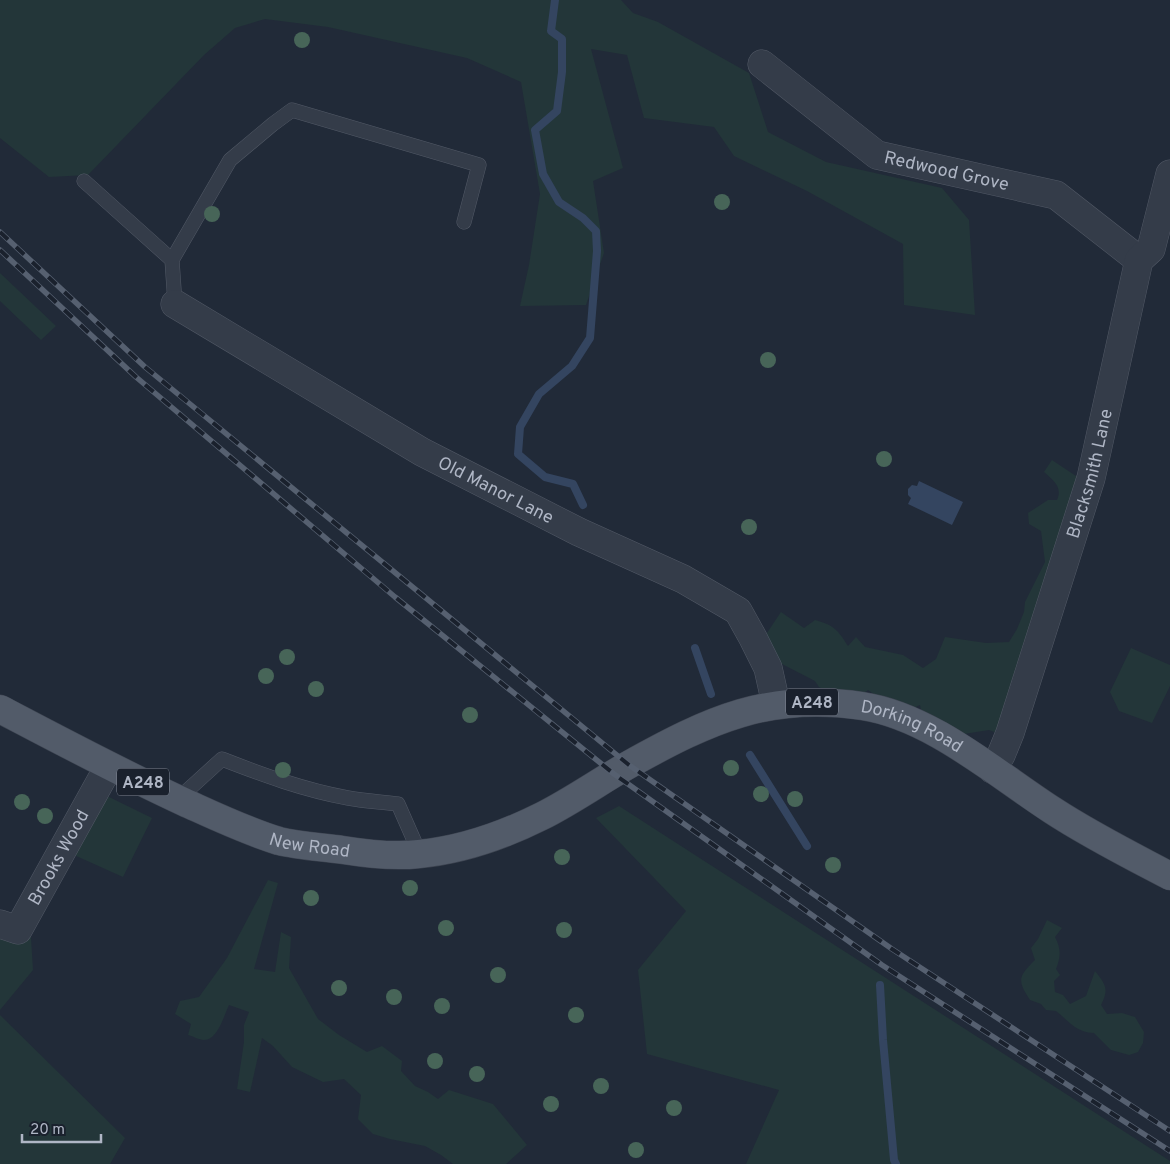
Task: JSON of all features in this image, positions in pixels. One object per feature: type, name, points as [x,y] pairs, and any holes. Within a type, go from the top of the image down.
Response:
[{"type":"main road","name":"Dorking Road","points":[[629,765],[710,723],[776,704],[834,703],[894,712],[933,731],[1082,829],[1170,876]]},
{"type":"main road","name":"New Road","points":[[0,709],[109,766],[239,827],[282,842],[379,856],[420,854],[478,843],[542,816],[629,765]]},
{"type":"street","name":"Redwood Grove","points":[[762,64],[877,155],[1056,195],[1153,254]]},
{"type":"street","name":"Blacksmith Lane","points":[[992,769],[1001,755],[1010,733],[1091,478],[1153,254],[1170,174]]},
{"type":"street","name":"Old Manor Lane","points":[[175,304],[422,452],[579,532],[683,579],[738,611],[768,668],[776,704]]},
{"type":"street","name":"Brooks Wood","points":[[0,924],[18,930],[109,766]]},
{"type":"lane","points":[[175,304],[172,260],[230,160],[292,110],[479,165],[464,222]]},
{"type":"lane","points":[[84,182],[172,260]]},
{"type":"lane","points":[[178,799],[222,759],[264,776],[309,789],[348,798],[398,804],[420,854]]},
{"type":"shaded area","points":[[0,0],[621,0],[633,13],[658,22],[749,73],[768,132],[826,162],[942,188],[969,220],[975,315],[904,305],[903,244],[807,191],[734,156],[714,127],[644,118],[627,55],[591,49],[623,168],[593,181],[604,253],[586,305],[520,306],[529,265],[540,194],[521,82],[467,58],[328,27],[265,19],[235,28],[204,55],[88,175],[49,177],[0,138]]},
{"type":"shaded area","points":[[0,273],[56,326],[41,340],[0,301]]},
{"type":"shaded area","points":[[1052,460],[1082,480],[1002,735],[989,730],[964,734],[922,715],[920,705],[909,710],[868,690],[855,700],[831,694],[819,687],[815,681],[782,664],[770,668],[755,651],[781,612],[804,628],[815,620],[831,626],[848,646],[856,637],[865,647],[903,655],[923,668],[936,659],[945,637],[986,643],[1009,642],[1017,629],[1024,612],[1025,602],[1045,562],[1041,531],[1029,524],[1028,513],[1048,500],[1057,500],[1059,495],[1058,488],[1054,481],[1044,472]]},
{"type":"shaded area","points":[[1131,648],[1170,665],[1170,686],[1152,723],[1119,711],[1110,692]]},
{"type":"shaded area","points":[[105,795],[152,818],[123,877],[74,855]]},
{"type":"shaded area","points":[[619,806],[1170,1161],[1170,1164],[746,1164],[779,1090],[647,1054],[638,970],[686,911],[596,818]]},
{"type":"shaded area","points":[[268,880],[278,883],[254,969],[275,972],[281,932],[291,937],[289,968],[318,1019],[339,1035],[367,1052],[382,1046],[402,1061],[401,1071],[415,1086],[438,1099],[449,1090],[493,1104],[527,1145],[506,1164],[453,1164],[425,1146],[373,1134],[358,1119],[361,1095],[344,1079],[323,1082],[292,1067],[273,1046],[262,1038],[250,1092],[237,1089],[244,1042],[244,1025],[249,1012],[229,1005],[217,1032],[209,1039],[204,1040],[188,1035],[191,1024],[175,1014],[180,1001],[199,997],[227,958]]},
{"type":"shaded area","points":[[1047,920],[1062,928],[1055,937],[1060,953],[1056,969],[1060,975],[1054,981],[1055,992],[1063,995],[1070,1004],[1086,996],[1095,971],[1105,987],[1106,991],[1101,1005],[1107,1014],[1122,1013],[1135,1017],[1144,1032],[1143,1043],[1138,1052],[1129,1055],[1111,1050],[1094,1033],[1082,1031],[1069,1023],[1056,1011],[1046,1010],[1041,1004],[1030,1000],[1023,988],[1021,979],[1025,971],[1035,960],[1031,948],[1038,939]]},
{"type":"shaded area","points":[[30,922],[33,970],[0,1010],[0,938]]},
{"type":"shaded area","points":[[0,1015],[125,1138],[110,1164],[0,1164]]},
{"type":"water","points":[[919,481],[963,502],[952,525],[908,504],[911,498],[908,495],[908,489],[912,485],[917,486]]},
{"type":"waterway","points":[[555,0],[551,31],[562,39],[562,72],[557,111],[535,130],[543,174],[559,202],[583,218],[596,231],[597,251],[590,338],[572,366],[539,394],[520,427],[518,454],[545,477],[573,484],[583,505]]},
{"type":"waterway","points":[[695,648],[711,694]]},
{"type":"waterway","points":[[750,755],[807,846]]},
{"type":"waterway","points":[[880,985],[883,1040],[894,1160],[896,1164]]},
{"type":"railway","points":[[0,232],[145,367],[629,765],[892,949],[1170,1131]]},
{"type":"railway","points":[[0,250],[136,377],[395,597],[614,774],[882,965],[1170,1151]]}]
